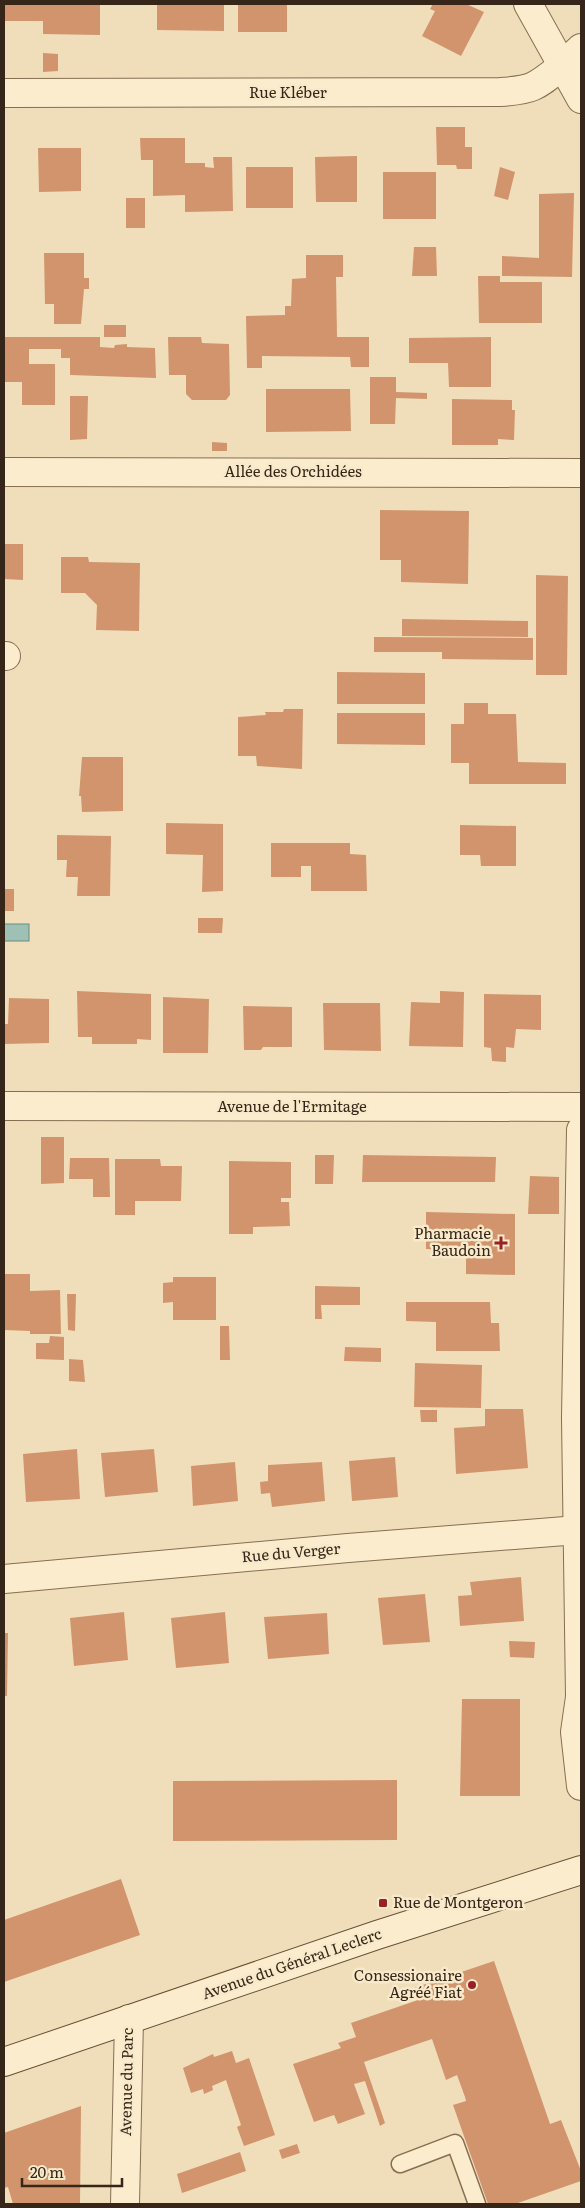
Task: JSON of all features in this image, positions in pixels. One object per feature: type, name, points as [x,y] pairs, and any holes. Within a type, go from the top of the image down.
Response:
[{"type":"street","points":[[528,4],[572,56],[581,99]]},
{"type":"street","name":"Rue Kléber","points":[[4,93],[516,91],[536,87],[572,56]]},
{"type":"street","name":"Allée des Orchidées","points":[[4,472],[581,473]]},
{"type":"street","name":"Avenue de l'Ermitage","points":[[4,1106],[581,1107]]},
{"type":"street","points":[[581,1130],[578,1530],[581,1699],[575,1732],[581,1786]]},
{"type":"street","name":"Rue du Verger","points":[[4,1579],[348,1548],[578,1530]]},
{"type":"street","name":"Avenue du Général Leclerc","points":[[4,2062],[581,1870]]},
{"type":"street","name":"Avenue du Parc","points":[[125,2204],[129,2019]]},
{"type":"lane","points":[[400,2164],[455,2143],[476,2204]]},
{"type":"water","points":[[4,924],[29,924],[29,941],[4,941]]},
{"type":"building","points":[[4,4],[100,4],[100,35],[43,34],[43,21],[4,21]]},
{"type":"building","points":[[157,4],[224,4],[224,31],[157,30]]},
{"type":"building","points":[[238,4],[287,4],[287,32],[238,32]]},
{"type":"building","points":[[433,4],[466,4],[484,12],[461,56],[422,36],[435,11],[430,9]]},
{"type":"building","points":[[43,53],[58,54],[58,71],[43,72]]},
{"type":"building","points":[[436,127],[465,127],[465,147],[472,147],[472,169],[457,169],[456,165],[437,165]]},
{"type":"building","points":[[140,138],[185,138],[185,163],[205,163],[205,167],[214,168],[213,157],[232,157],[233,211],[185,212],[185,195],[153,196],[153,160],[141,160]]},
{"type":"building","points":[[38,148],[81,148],[81,191],[39,192]]},
{"type":"building","points":[[357,156],[357,202],[316,202],[315,157]]},
{"type":"building","points":[[246,167],[293,167],[293,208],[246,208]]},
{"type":"building","points":[[500,167],[515,172],[508,200],[494,196]]},
{"type":"building","points":[[383,172],[436,172],[436,219],[383,219]]},
{"type":"building","points":[[574,193],[572,277],[502,276],[502,256],[539,258],[539,194]]},
{"type":"building","points":[[126,198],[145,198],[145,228],[126,228]]},
{"type":"building","points":[[414,247],[436,247],[437,276],[412,276]]},
{"type":"building","points":[[44,253],[84,253],[84,278],[89,278],[89,289],[84,289],[81,324],[54,324],[54,304],[45,304]]},
{"type":"building","points":[[306,255],[343,255],[343,277],[336,277],[337,337],[369,337],[369,367],[351,367],[350,357],[262,356],[262,368],[247,368],[246,316],[285,315],[285,306],[291,306],[292,279],[306,278]]},
{"type":"building","points":[[478,276],[500,276],[500,282],[542,282],[542,323],[479,323]]},
{"type":"building","points":[[104,325],[126,325],[126,337],[104,337]]},
{"type":"building","points":[[4,337],[100,337],[100,347],[114,348],[115,345],[127,344],[127,347],[155,348],[156,378],[70,375],[70,358],[61,358],[61,349],[29,349],[29,364],[55,364],[55,405],[22,405],[22,382],[4,382]]},
{"type":"building","points":[[168,337],[201,337],[202,343],[229,344],[230,395],[226,400],[192,400],[186,394],[186,375],[169,375]]},
{"type":"building","points":[[491,337],[491,387],[449,387],[448,363],[409,363],[409,338]]},
{"type":"building","points":[[370,377],[396,377],[396,392],[427,393],[427,399],[396,398],[395,424],[370,424]]},
{"type":"building","points":[[266,389],[350,389],[351,431],[266,432]]},
{"type":"building","points":[[70,396],[88,396],[87,439],[70,440]]},
{"type":"building","points":[[452,399],[512,400],[512,410],[515,410],[514,440],[498,439],[498,445],[452,445]]},
{"type":"building","points":[[212,442],[227,443],[227,451],[212,451]]},
{"type":"building","points":[[380,510],[469,511],[468,584],[401,582],[401,560],[380,560]]},
{"type":"building","points":[[4,544],[23,544],[23,580],[4,579]]},
{"type":"building","points":[[61,557],[88,557],[89,562],[140,563],[139,631],[96,630],[97,605],[85,593],[61,593]]},
{"type":"building","points":[[536,575],[568,576],[567,675],[536,675]]},
{"type":"building","points":[[402,619],[528,621],[528,637],[402,636]]},
{"type":"building","points":[[374,637],[533,638],[533,660],[442,659],[442,652],[374,652]]},
{"type":"building","points":[[337,672],[425,673],[425,704],[337,704]]},
{"type":"building","points":[[464,703],[488,703],[488,714],[516,714],[518,762],[566,763],[566,784],[469,784],[469,763],[451,763],[451,724],[464,724]]},
{"type":"building","points":[[284,709],[303,709],[302,769],[257,766],[256,756],[238,756],[238,717],[266,715],[265,712],[283,712]]},
{"type":"building","points":[[337,713],[425,713],[425,745],[337,744]]},
{"type":"building","points":[[82,757],[123,757],[123,811],[82,812],[81,796],[79,796]]},
{"type":"building","points":[[166,823],[223,824],[223,891],[202,892],[203,855],[166,854]]},
{"type":"building","points":[[460,825],[516,826],[516,866],[481,866],[480,855],[460,855]]},
{"type":"building","points":[[57,835],[111,836],[110,896],[77,896],[78,877],[66,877],[67,860],[57,860]]},
{"type":"building","points":[[271,843],[350,843],[350,854],[366,855],[367,891],[311,891],[311,866],[301,866],[301,877],[271,877]]},
{"type":"building","points":[[4,889],[14,889],[14,911],[4,911]]},
{"type":"building","points":[[198,918],[223,918],[222,933],[198,933]]},
{"type":"building","points":[[77,991],[151,994],[151,1040],[137,1039],[137,1044],[92,1044],[92,1037],[78,1037]]},
{"type":"building","points":[[440,991],[464,992],[463,1047],[409,1046],[411,1002],[440,1003]]},
{"type":"building","points":[[484,994],[541,995],[541,1030],[516,1029],[514,1048],[506,1047],[506,1062],[492,1061],[491,1048],[484,1047]]},
{"type":"building","points":[[163,997],[209,999],[208,1053],[163,1053]]},
{"type":"building","points":[[9,998],[49,999],[49,1043],[4,1044],[4,1024],[8,1024]]},
{"type":"building","points":[[323,1003],[380,1003],[381,1051],[324,1050]]},
{"type":"building","points":[[243,1006],[292,1007],[292,1047],[263,1047],[261,1050],[244,1050]]},
{"type":"building","points":[[41,1137],[64,1137],[64,1183],[41,1184]]},
{"type":"building","points":[[315,1155],[334,1155],[333,1184],[315,1184]]},
{"type":"building","points":[[363,1155],[496,1157],[495,1182],[362,1182]]},
{"type":"building","points":[[70,1158],[109,1158],[110,1197],[93,1197],[93,1179],[69,1179]]},
{"type":"building","points":[[115,1159],[160,1159],[161,1166],[182,1166],[181,1201],[135,1201],[135,1215],[115,1215]]},
{"type":"building","points":[[229,1161],[291,1162],[291,1198],[281,1198],[281,1202],[289,1202],[290,1226],[253,1227],[253,1234],[229,1234]]},
{"type":"building","points":[[530,1176],[559,1177],[559,1214],[528,1214]]},
{"type":"building","points":[[426,1212],[515,1214],[515,1275],[466,1274],[466,1250],[426,1249]]},
{"type":"building","points":[[5,1274],[30,1274],[30,1291],[60,1290],[61,1334],[30,1334],[30,1331],[4,1330]]},
{"type":"building","points":[[173,1277],[216,1277],[216,1320],[173,1320],[173,1302],[163,1303],[163,1283],[173,1282]]},
{"type":"building","points":[[315,1286],[360,1287],[360,1305],[321,1305],[322,1319],[315,1319]]},
{"type":"building","points":[[67,1294],[76,1294],[75,1331],[68,1330]]},
{"type":"building","points":[[406,1302],[490,1302],[491,1323],[499,1323],[500,1351],[436,1351],[436,1322],[406,1321]]},
{"type":"building","points":[[220,1326],[229,1326],[230,1360],[220,1360]]},
{"type":"building","points":[[50,1336],[64,1337],[64,1360],[36,1359],[36,1343],[49,1343]]},
{"type":"building","points":[[345,1347],[381,1348],[381,1362],[344,1361]]},
{"type":"building","points":[[69,1359],[83,1360],[85,1382],[69,1381]]},
{"type":"building","points":[[415,1363],[482,1365],[481,1408],[414,1407]]},
{"type":"building","points":[[485,1409],[523,1409],[528,1468],[456,1474],[454,1428],[485,1426]]},
{"type":"building","points":[[420,1410],[437,1410],[437,1422],[421,1422]]},
{"type":"building","points":[[77,1449],[80,1499],[26,1502],[23,1454]]},
{"type":"building","points":[[154,1449],[158,1492],[105,1497],[101,1453]]},
{"type":"building","points":[[395,1457],[398,1497],[352,1501],[349,1461]]},
{"type":"building","points":[[235,1462],[238,1501],[193,1506],[191,1466]]},
{"type":"building","points":[[322,1462],[325,1501],[272,1507],[270,1493],[261,1494],[260,1482],[268,1481],[268,1465]]},
{"type":"building","points":[[521,1577],[524,1621],[460,1626],[458,1596],[472,1595],[470,1582]]},
{"type":"building","points":[[425,1594],[430,1642],[383,1645],[378,1598]]},
{"type":"building","points":[[124,1612],[128,1660],[74,1666],[70,1618]]},
{"type":"building","points":[[225,1612],[229,1663],[176,1668],[171,1618]]},
{"type":"building","points":[[327,1613],[329,1654],[268,1659],[264,1617]]},
{"type":"building","points":[[4,1633],[8,1633],[7,1696],[4,1696]]},
{"type":"building","points":[[509,1641],[535,1642],[534,1658],[510,1657]]},
{"type":"building","points":[[462,1699],[520,1699],[520,1796],[460,1796]]},
{"type":"building","points":[[397,1780],[397,1840],[173,1841],[173,1781]]},
{"type":"building","points":[[121,1879],[140,1935],[4,1982],[4,1920]]},
{"type":"building","points":[[494,1961],[550,2124],[561,2120],[581,2171],[581,2181],[515,2204],[488,2204],[453,2105],[466,2101],[465,2097],[457,2075],[446,2080],[432,2039],[364,2062],[385,2123],[380,2126],[365,2081],[354,2084],[365,2114],[338,2124],[334,2115],[314,2122],[293,2064],[341,2048],[338,2043],[356,2037],[351,2023],[418,2000],[414,1988]]},
{"type":"building","points":[[232,2051],[236,2063],[249,2058],[275,2135],[244,2146],[237,2127],[241,2125],[226,2080],[212,2086],[213,2090],[204,2094],[203,2089],[191,2093],[183,2068],[213,2054],[214,2057]]},
{"type":"building","points":[[81,2106],[80,2204],[13,2204],[8,2187],[4,2188],[4,2133]]},
{"type":"building","points":[[297,2144],[300,2153],[282,2159],[279,2150]]},
{"type":"building","points":[[240,2152],[246,2171],[182,2193],[177,2174]]},
{"type":"place","name":"Pharmacie Baudoin","points":[[501,1243]]},
{"type":"place","name":"Rue de Montgeron","points":[[383,1903]]},
{"type":"place","name":"Consessionaire Agréé Fiat","points":[[472,1985]]}]
